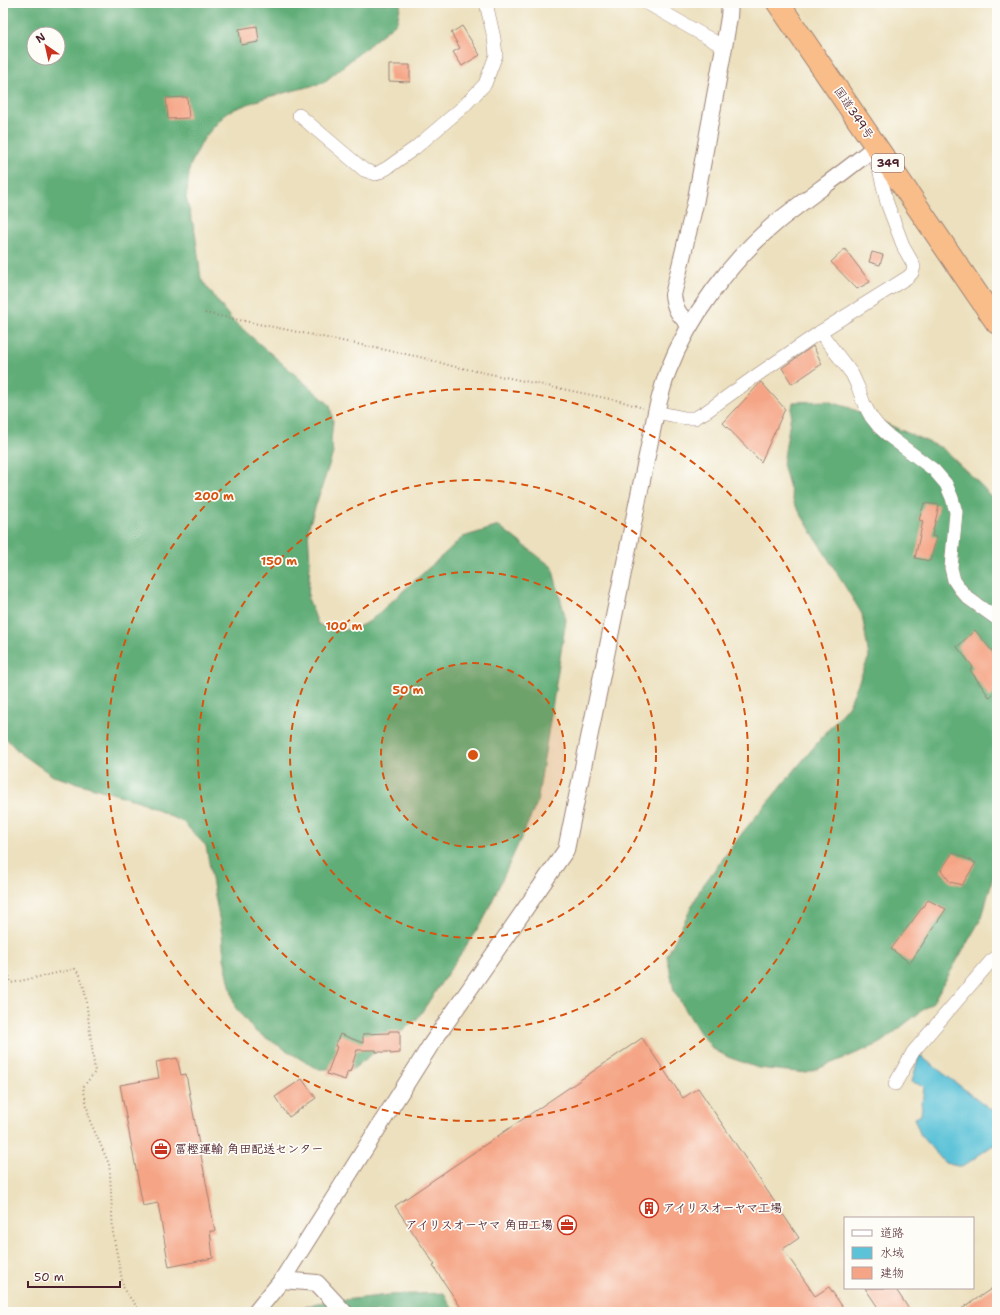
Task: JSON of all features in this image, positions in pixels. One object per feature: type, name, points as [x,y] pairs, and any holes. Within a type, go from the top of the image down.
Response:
[{"type":"highway","name":"国道349号","points":[[778,3],[874,148],[997,322]]},
{"type":"street","points":[[299,114],[364,170],[376,174],[387,168],[415,148],[463,107],[485,84],[496,55],[494,38],[486,3]]},
{"type":"street","points":[[647,3],[724,47]]},
{"type":"street","points":[[690,325],[676,309],[674,295],[695,204],[724,47],[730,3]]},
{"type":"street","points":[[256,1312],[282,1280],[430,1046],[566,850],[656,412],[668,371],[690,325],[708,298],[753,244],[776,223],[874,148],[887,203],[904,248],[914,267],[912,273],[908,277],[820,332],[760,373],[707,412],[695,418],[685,418],[656,412]]},
{"type":"street","points":[[820,332],[852,374],[871,417],[890,437],[934,470],[946,484],[956,512],[950,568],[954,580],[968,598],[997,619]]},
{"type":"street","points":[[895,1084],[913,1052],[991,961],[997,956]]},
{"type":"street","points":[[282,1280],[317,1283],[344,1312]]},
{"type":"path","points":[[205,312],[420,358],[459,368],[620,401],[656,412]]},
{"type":"path","points":[[3,953],[11,983],[75,969],[80,975],[86,992],[96,1072],[83,1087],[90,1121],[109,1164],[113,1234],[124,1290],[142,1312]]},
{"type":"green space","points":[[3,3],[401,3],[397,22],[323,83],[264,98],[227,112],[204,138],[190,166],[186,198],[195,232],[201,279],[231,319],[330,405],[333,421],[331,440],[333,453],[308,529],[310,564],[308,598],[318,624],[334,631],[354,629],[370,621],[463,537],[499,526],[552,567],[566,620],[537,803],[484,919],[417,1019],[353,1069],[317,1069],[255,1031],[235,1007],[224,958],[222,934],[206,846],[183,822],[139,801],[53,776],[19,752],[3,735]]},
{"type":"green space","points":[[827,401],[850,408],[942,448],[982,486],[997,504],[997,862],[982,917],[933,1002],[879,1044],[807,1073],[758,1068],[728,1057],[713,1049],[700,1033],[674,991],[667,956],[701,888],[743,832],[849,705],[869,657],[862,614],[794,503],[783,464],[793,402]]},
{"type":"green space","points":[[444,1293],[454,1312],[292,1312],[317,1303],[389,1295]]},
{"type":"water","points":[[919,1055],[997,1114],[997,1147],[993,1145],[962,1167],[945,1163],[921,1136],[914,1118],[921,1115],[924,1086],[912,1082]]},
{"type":"building","points":[[257,26],[259,42],[241,45],[239,29]]},
{"type":"building","points":[[462,26],[480,55],[462,66],[453,52],[460,48],[451,33]]},
{"type":"building","points":[[389,65],[410,65],[410,82],[389,81]]},
{"type":"building","points":[[187,97],[189,118],[168,119],[166,98]]},
{"type":"building","points":[[845,249],[870,282],[857,289],[831,262]]},
{"type":"building","points":[[872,252],[883,255],[880,265],[869,262]]},
{"type":"building","points":[[813,346],[822,364],[792,384],[782,368]]},
{"type":"building","points":[[761,382],[785,409],[761,462],[723,423]]},
{"type":"building","points":[[924,503],[939,505],[932,536],[937,537],[930,561],[915,558],[923,521],[919,520]]},
{"type":"building","points":[[975,630],[997,657],[997,690],[990,698],[970,670],[973,667],[957,647]]},
{"type":"building","points":[[953,852],[976,863],[962,885],[950,882],[941,870]]},
{"type":"building","points":[[928,900],[946,909],[910,963],[891,949]]},
{"type":"building","points":[[389,1031],[400,1031],[400,1053],[390,1054],[390,1052],[376,1052],[376,1050],[357,1050],[350,1072],[348,1071],[345,1080],[327,1074],[340,1034],[363,1043],[363,1034],[389,1033]]},
{"type":"building","name":"アイリスオーヤマ工場","points":[[642,1038],[683,1098],[698,1088],[799,1238],[783,1249],[815,1296],[829,1287],[846,1312],[464,1312],[433,1266],[435,1265],[395,1206]]},
{"type":"building","points":[[177,1058],[181,1075],[186,1074],[215,1231],[210,1231],[213,1258],[169,1267],[158,1203],[143,1206],[120,1085],[159,1078],[156,1062]]},
{"type":"building","points":[[302,1079],[316,1098],[289,1117],[275,1097]]},
{"type":"building","points":[[997,1285],[997,1312],[957,1312]]},
{"type":"building","points":[[866,1289],[896,1289],[911,1312],[881,1312]]},
{"type":"place","name":"冨樫運輸 角田配送センター","points":[[161,1149]]},
{"type":"place","name":"アイリスオーヤマ工場","points":[[649,1208]]},
{"type":"place","name":"アイリスオーヤマ 角田工場","points":[[567,1225]]}]
